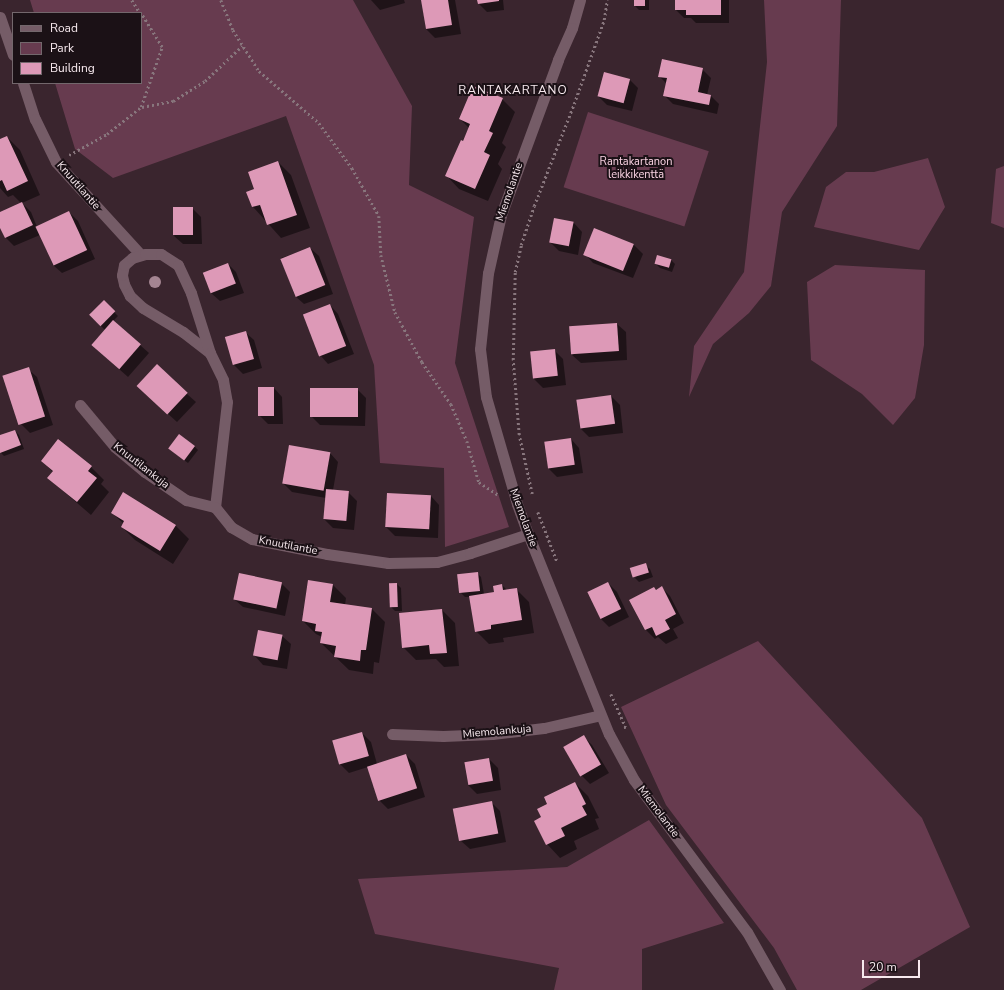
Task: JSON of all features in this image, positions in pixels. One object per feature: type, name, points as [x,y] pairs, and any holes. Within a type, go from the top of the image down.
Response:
[{"type":"street","name":"Miemolantie","points":[[580,0],[572,28],[558,60],[501,215],[488,273],[480,349],[486,397],[517,504],[609,734],[634,780],[747,932],[780,990]]},
{"type":"street","points":[[0,17],[12,52]]},
{"type":"street","name":"Knuutilantie","points":[[23,84],[35,119],[56,162],[141,255]]},
{"type":"street","points":[[210,353],[183,332],[143,308],[130,296],[124,284],[122,275],[124,265],[132,258],[141,255],[161,254],[178,265],[191,293],[210,353],[223,380],[227,402],[215,507]]},
{"type":"street","name":"Knuutilankuja","points":[[80,405],[115,447],[145,472],[186,500],[215,507]]},
{"type":"street","name":"Knuutilantie","points":[[215,507],[231,528],[252,539],[327,554],[388,563],[436,562],[470,553],[528,534]]},
{"type":"street","name":"Miemolankuja","points":[[392,734],[443,736],[492,734],[544,728],[601,715]]},
{"type":"path","points":[[132,0],[140,12]]},
{"type":"path","points":[[221,0],[233,30],[259,71],[319,123],[352,168],[379,216],[381,255],[395,312],[422,362],[451,404],[467,441],[479,482],[499,495],[517,504]]},
{"type":"path","points":[[532,498],[519,435],[513,360],[515,272],[521,245],[534,206],[604,20],[607,0]]},
{"type":"path","points":[[141,107],[162,47],[142,15]]},
{"type":"path","points":[[56,162],[107,134],[141,107],[173,101],[205,81],[242,46]]},
{"type":"path","points":[[535,505],[558,564]]},
{"type":"path","points":[[609,734],[626,727],[611,693]]},
{"type":"green space","points":[[30,0],[353,0],[412,106],[409,185],[474,217],[455,363],[509,527],[445,547],[444,468],[380,463],[374,365],[286,116],[113,178],[75,149],[55,84],[142,84],[142,12],[34,12]]},
{"type":"green space","points":[[764,0],[841,0],[837,126],[782,212],[771,286],[749,313],[713,344],[689,397],[694,346],[744,272],[767,62]]},
{"type":"green space","name":"Rantakartanon leikkikenttä","points":[[588,112],[709,151],[684,226],[564,187]]},
{"type":"green space","points":[[928,158],[945,207],[919,250],[814,227],[826,187],[846,172],[874,172]]},
{"type":"green space","points":[[1004,166],[1004,228],[991,223],[996,169]]},
{"type":"green space","points":[[835,265],[925,270],[924,345],[915,398],[893,425],[862,394],[811,360],[807,282]]},
{"type":"green space","points":[[758,641],[922,818],[970,927],[861,990],[797,990],[774,948],[666,805],[621,707]]},
{"type":"green space","points":[[649,820],[724,923],[642,949],[642,990],[554,990],[559,968],[375,934],[358,879],[567,867]]},
{"type":"building","points":[[421,0],[448,0],[452,25],[426,29]]},
{"type":"building","points":[[477,0],[499,0],[499,1],[478,4]]},
{"type":"building","points":[[634,0],[645,0],[645,6],[634,6]]},
{"type":"building","points":[[675,0],[721,0],[721,15],[686,15],[686,10],[675,10]]},
{"type":"building","points":[[662,59],[703,68],[698,92],[711,95],[709,105],[663,96],[667,78],[658,77]]},
{"type":"building","points":[[604,72],[630,79],[624,103],[598,96]]},
{"type":"building","points":[[473,86],[503,98],[489,131],[493,133],[484,152],[490,155],[475,189],[445,176],[470,124],[459,119]]},
{"type":"building","points":[[7,136],[28,181],[7,191],[2,180],[0,181],[0,139]]},
{"type":"building","points":[[278,161],[297,215],[267,225],[260,205],[252,207],[246,192],[254,189],[248,172]]},
{"type":"building","points":[[22,202],[33,225],[5,238],[0,228],[0,212]]},
{"type":"building","points":[[173,207],[193,207],[193,235],[173,235]]},
{"type":"building","points":[[69,211],[87,250],[54,266],[35,227]]},
{"type":"building","points":[[554,218],[574,222],[569,246],[549,243]]},
{"type":"building","points":[[594,228],[634,244],[623,271],[583,255]]},
{"type":"building","points":[[310,247],[325,285],[296,297],[280,259]]},
{"type":"building","points":[[657,255],[671,259],[669,268],[655,264]]},
{"type":"building","points":[[228,263],[236,284],[211,293],[203,273]]},
{"type":"building","points":[[104,300],[115,311],[100,326],[89,315]]},
{"type":"building","points":[[330,304],[346,346],[319,356],[303,314]]},
{"type":"building","points":[[113,320],[141,344],[119,369],[91,345]]},
{"type":"building","points":[[617,323],[619,351],[571,354],[569,326]]},
{"type":"building","points":[[246,331],[254,359],[233,365],[225,337]]},
{"type":"building","points":[[555,349],[558,376],[533,378],[530,352]]},
{"type":"building","points":[[157,364],[188,393],[167,415],[137,386]]},
{"type":"building","points":[[29,367],[45,416],[18,425],[2,376]]},
{"type":"building","points":[[258,387],[274,387],[274,416],[258,416]]},
{"type":"building","points":[[310,388],[358,388],[358,417],[310,417]]},
{"type":"building","points":[[611,395],[615,424],[580,429],[576,400]]},
{"type":"building","points":[[15,430],[21,445],[0,453],[0,435]]},
{"type":"building","points":[[179,434],[195,446],[184,460],[168,448]]},
{"type":"building","points":[[571,438],[575,465],[548,468],[544,442]]},
{"type":"building","points":[[58,439],[92,466],[88,471],[97,478],[77,502],[47,478],[53,471],[41,461]]},
{"type":"building","points":[[289,445],[330,452],[324,491],[282,483]]},
{"type":"building","points":[[326,489],[349,491],[346,521],[323,519]]},
{"type":"building","points":[[123,492],[176,525],[160,551],[121,527],[124,521],[111,513]]},
{"type":"building","points":[[387,493],[431,495],[429,529],[385,527]]},
{"type":"building","points":[[646,563],[649,573],[633,578],[630,568]]},
{"type":"building","points":[[478,572],[480,591],[459,593],[457,574]]},
{"type":"building","points":[[239,573],[282,582],[276,609],[233,599]]},
{"type":"building","points":[[308,580],[333,584],[330,602],[372,608],[366,650],[361,650],[360,661],[334,657],[336,646],[320,643],[322,632],[315,631],[316,624],[302,621]]},
{"type":"building","points":[[608,582],[621,609],[600,619],[587,592]]},
{"type":"building","points":[[389,583],[397,583],[398,607],[390,607]]},
{"type":"building","points":[[502,584],[503,590],[517,588],[522,620],[491,625],[491,629],[475,632],[469,596],[494,592],[493,586]]},
{"type":"building","points":[[662,586],[676,614],[665,620],[670,629],[656,636],[652,627],[645,630],[629,600],[654,587],[656,590]]},
{"type":"building","points":[[442,609],[447,653],[430,654],[429,645],[402,648],[399,613]]},
{"type":"building","points":[[258,630],[283,635],[278,660],[253,656]]},
{"type":"building","points":[[362,732],[369,756],[339,765],[332,741]]},
{"type":"building","points":[[584,735],[601,764],[580,776],[563,747]]},
{"type":"building","points":[[406,754],[417,788],[378,801],[367,767]]},
{"type":"building","points":[[489,758],[493,781],[468,785],[464,762]]},
{"type":"building","points":[[575,782],[586,804],[582,806],[587,815],[561,828],[565,836],[546,845],[534,821],[541,817],[537,809],[547,804],[544,797]]},
{"type":"building","points":[[492,801],[498,833],[459,841],[453,809]]},
{"type":"district","name":"RANTAKARTANO","points":[[513,91]]}]
